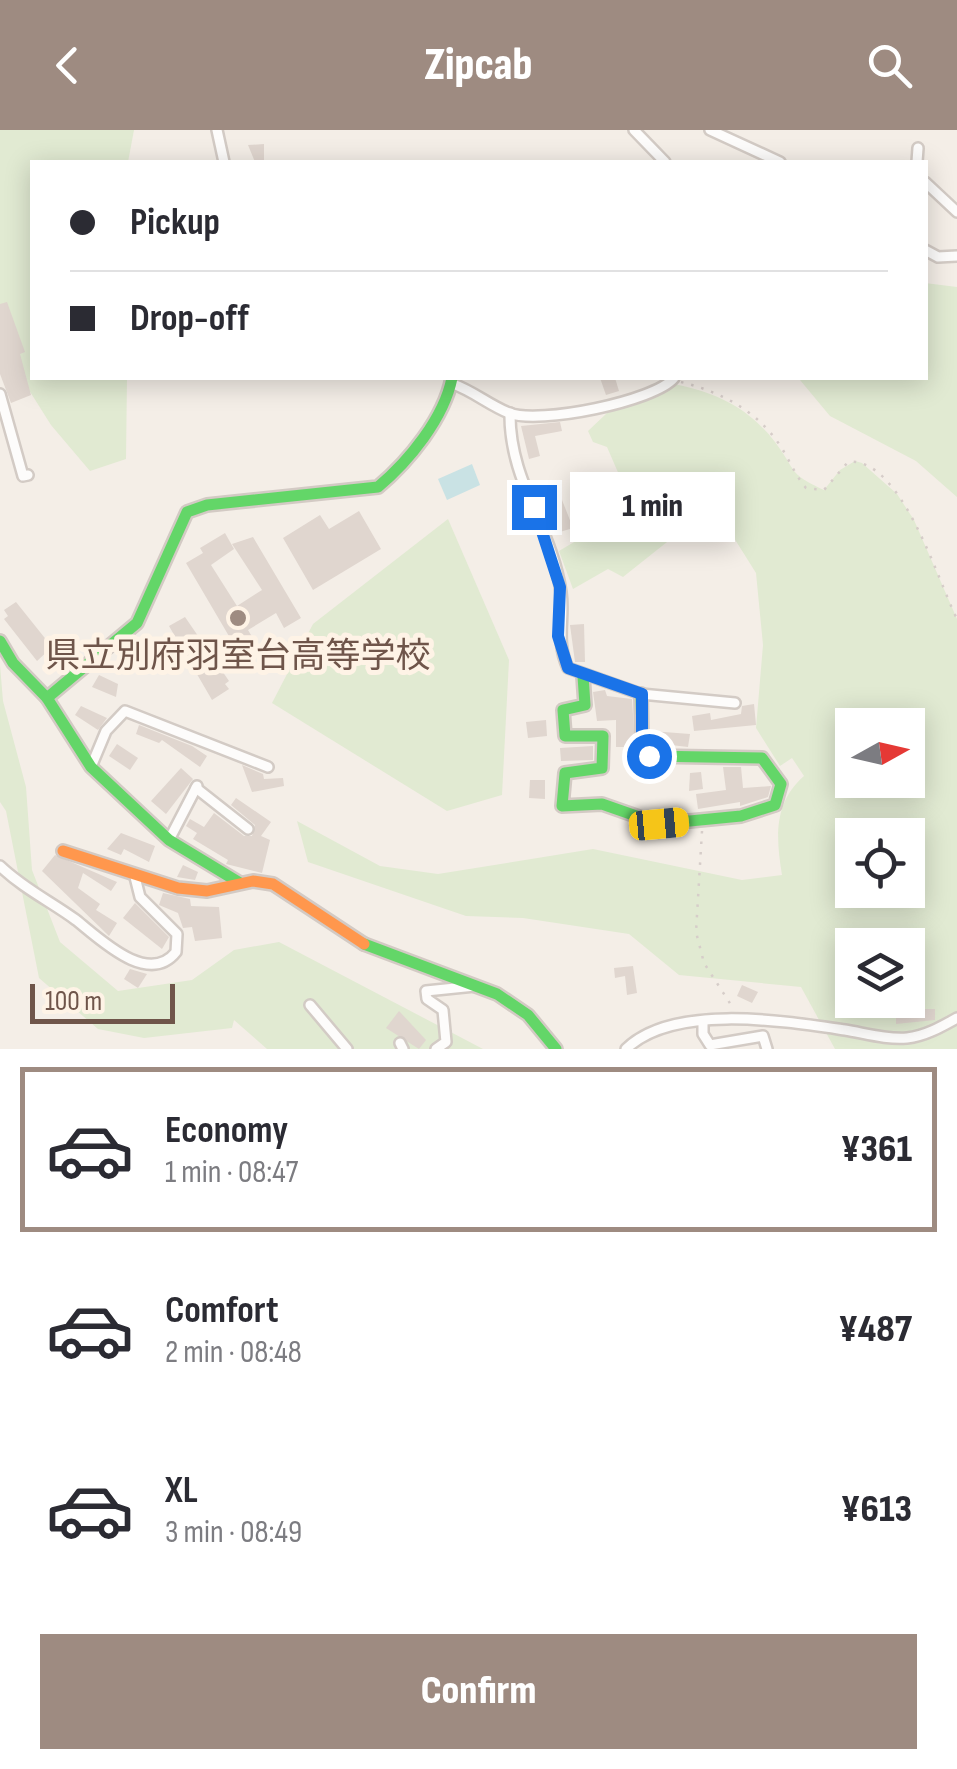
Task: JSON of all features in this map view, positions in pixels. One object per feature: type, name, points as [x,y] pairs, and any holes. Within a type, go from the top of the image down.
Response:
[{"type":"street","points":[[218,130],[224,160]]},
{"type":"street","points":[[634,130],[663,160]]},
{"type":"street","points":[[710,130],[776,160]]},
{"type":"street","points":[[917,160],[918,148]]},
{"type":"street","points":[[928,185],[957,212]]},
{"type":"street","points":[[928,252],[938,257],[957,256]]},
{"type":"street","points":[[47,698],[137,623],[188,512],[207,506],[378,487],[391,478],[405,454],[441,414],[452,381],[510,414],[530,417],[627,404],[672,380]]},
{"type":"street","points":[[0,394],[22,476],[28,475]]},
{"type":"street","points":[[510,414],[509,442],[518,478],[534,507],[560,587],[559,646],[568,668],[642,694],[735,703]]},
{"type":"street","points":[[0,641],[13,663],[47,698],[91,767],[169,840],[240,883]]},
{"type":"street","points":[[583,676],[584,704],[563,710],[565,736],[603,736],[602,768],[565,773],[562,806],[602,804],[659,824],[762,812],[780,796],[778,776],[762,758],[649,756],[642,740],[642,694]]},
{"type":"street","points":[[91,767],[106,731],[125,711],[268,768]]},
{"type":"street","points":[[169,840],[197,786],[248,829]]},
{"type":"street","points":[[63,851],[135,877],[207,892],[240,883],[273,884],[372,949],[474,986],[528,1015],[556,1049]]},
{"type":"street","points":[[0,866],[24,889],[74,918],[111,949],[128,958],[165,961],[176,952],[177,934],[140,896],[135,877]]},
{"type":"street","points":[[430,1049],[446,1042],[448,1030],[443,1010],[427,999],[426,991],[474,986]]},
{"type":"street","points":[[310,1004],[347,1049]]},
{"type":"street","points":[[626,1049],[657,1028],[703,1022],[741,1021],[906,1038],[933,1031],[957,1018]]},
{"type":"street","points":[[703,1022],[703,1034],[710,1045],[763,1036],[768,1049]]},
{"type":"path","points":[[677,380],[711,390],[751,414],[768,430],[806,488],[824,490],[848,462],[862,463],[914,520],[957,618]]},
{"type":"path","points":[[703,820],[696,932],[699,950],[741,1021]]},
{"type":"green space","points":[[0,130],[134,130],[128,160],[30,160],[30,380],[127,380],[126,459],[90,471],[51,425],[0,344]]},
{"type":"green space","points":[[928,283],[957,287],[957,497],[916,461],[830,416],[800,380],[928,380]]},
{"type":"green space","points":[[673,384],[703,392],[754,419],[804,479],[824,490],[840,470],[855,461],[862,463],[897,494],[914,520],[957,619],[957,1049],[835,1049],[801,987],[679,975],[629,934],[523,918],[466,916],[308,862],[297,821],[380,866],[438,874],[593,849],[742,880],[782,875],[779,822],[787,798],[804,776],[792,758],[780,766],[756,728],[763,645],[756,573],[729,530],[696,519],[623,577],[608,569],[573,589],[559,551],[633,507],[607,447],[593,442],[588,431],[607,413]]},
{"type":"green space","points":[[448,519],[509,660],[502,795],[447,811],[272,703],[313,624]]},
{"type":"green space","points":[[0,665],[3,701],[26,787],[32,870],[60,942],[118,991],[192,980],[234,950],[279,942],[483,1049],[267,1049],[234,1020],[232,1028],[144,1038],[98,1029],[39,978],[6,811],[0,802]]},
{"type":"water","points":[[472,464],[480,485],[447,500],[438,479]]},
{"type":"building","points":[[264,144],[264,160],[254,160],[248,145]]},
{"type":"building","points":[[7,302],[25,352],[20,354],[31,395],[11,403],[0,374],[0,304]]},
{"type":"building","points":[[601,380],[616,380],[619,391],[606,395]]},
{"type":"building","points":[[560,422],[562,431],[535,436],[540,456],[529,459],[521,426]]},
{"type":"building","points":[[555,482],[573,528],[560,532],[539,488]]},
{"type":"building","points":[[359,511],[381,549],[313,590],[283,538],[320,515],[329,529]]},
{"type":"building","points":[[225,533],[234,549],[211,565],[237,606],[262,590],[232,544],[253,537],[301,618],[284,628],[276,613],[248,630],[260,650],[243,660],[186,563],[203,553],[200,548]]},
{"type":"building","points":[[16,602],[52,647],[37,661],[4,619],[8,616],[4,610]]},
{"type":"building","points":[[185,617],[229,681],[225,684],[229,689],[212,700],[169,626]]},
{"type":"building","points":[[584,624],[585,662],[575,662],[570,625]]},
{"type":"building","points":[[99,675],[118,684],[116,697],[92,687]]},
{"type":"building","points":[[605,690],[607,696],[632,699],[635,747],[616,747],[616,720],[597,721],[593,692]]},
{"type":"building","points":[[754,704],[756,725],[694,731],[692,716],[710,713],[711,720],[741,714],[742,706]]},
{"type":"building","points":[[81,706],[107,718],[98,730],[75,715]]},
{"type":"building","points":[[546,720],[547,736],[528,738],[526,722]]},
{"type":"building","points":[[139,725],[207,756],[200,767],[162,740],[159,743],[136,734]]},
{"type":"building","points":[[651,731],[690,734],[688,747],[654,743]]},
{"type":"building","points":[[117,744],[138,758],[130,770],[109,756]]},
{"type":"building","points":[[593,746],[593,760],[561,761],[560,748]]},
{"type":"building","points":[[242,765],[263,774],[264,779],[283,778],[284,786],[252,792]]},
{"type":"building","points":[[723,767],[741,767],[743,788],[771,786],[768,797],[740,806],[740,802],[698,809],[696,794],[726,790]]},
{"type":"building","points":[[181,768],[193,779],[166,814],[151,801]]},
{"type":"building","points":[[701,772],[703,789],[689,791],[690,773]]},
{"type":"building","points":[[530,780],[545,780],[545,799],[529,798]]},
{"type":"building","points":[[236,798],[271,822],[261,836],[270,840],[262,873],[226,864],[228,860],[193,839],[197,833],[186,826],[190,819],[204,827],[214,813],[244,836],[252,836],[255,825],[231,805]]},
{"type":"building","points":[[121,833],[155,846],[149,862],[124,849],[121,855],[107,849]]},
{"type":"building","points":[[55,855],[117,882],[111,891],[83,873],[78,888],[100,904],[96,910],[117,923],[109,936],[42,871]]},
{"type":"building","points":[[183,865],[198,872],[195,880],[177,877]]},
{"type":"building","points":[[163,893],[190,899],[191,906],[219,907],[222,938],[195,941],[192,927],[183,928],[178,913],[159,905]]},
{"type":"building","points":[[135,903],[169,937],[162,949],[123,918]]},
{"type":"building","points":[[633,966],[637,993],[627,995],[625,976],[615,978],[614,968]]},
{"type":"building","points":[[130,969],[147,974],[138,988],[124,979]]},
{"type":"building","points":[[742,985],[758,992],[752,1003],[737,996]]},
{"type":"building","points":[[925,1009],[935,1009],[935,1020],[896,1024],[896,1018],[925,1018]]},
{"type":"building","points":[[399,1011],[426,1040],[419,1049],[386,1028]]},
{"type":"traffic: fast","points":[[47,698],[137,623],[187,512],[207,505],[378,487],[424,438],[451,380]]},
{"type":"traffic: fast","points":[[0,641],[13,663],[47,698],[91,767],[169,840],[240,883]]},
{"type":"traffic: fast","points":[[583,676],[585,705],[563,710],[565,736],[603,736],[602,768],[565,773],[562,806],[602,804],[659,824],[741,816],[775,805],[781,784],[762,758],[649,756],[642,739],[641,694]]},
{"type":"traffic: fast","points":[[364,944],[497,994],[528,1015],[556,1049]]},
{"type":"traffic: slow","points":[[63,851],[178,888],[207,891],[253,881],[273,884],[364,944]]},
{"type":"place","name":"県立別府羽室台高等学校","points":[[238,618]]},
{"type":"route","points":[[534,507],[560,587],[558,636],[568,668],[642,694],[642,740],[649,756]]}]
